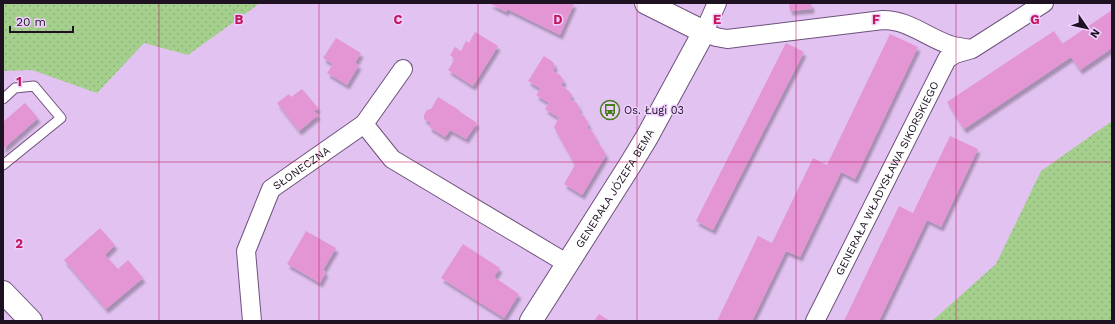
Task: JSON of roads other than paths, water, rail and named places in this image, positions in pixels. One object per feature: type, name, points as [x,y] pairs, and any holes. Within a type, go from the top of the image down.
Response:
[{"type":"street","points":[[646,3],[704,32],[716,37],[727,39],[893,20],[904,23],[949,44],[972,49]]},
{"type":"street","name":"GENERAŁA JÓZEFA BEMA","points":[[531,321],[647,137],[704,32],[717,3]]},
{"type":"street","name":"GENERAŁA WŁADYSŁAWA SIKORSKIEGO","points":[[815,321],[947,60],[955,54],[972,49],[1044,3]]},
{"type":"street","name":"SŁONECZNA","points":[[252,321],[246,251],[271,189],[364,124],[403,69]]},
{"type":"street","points":[[364,124],[392,159],[568,264]]},
{"type":"street","points":[[3,292],[31,321]]},
{"type":"lane","points":[[3,99],[15,88],[34,86],[61,118],[3,165]]},
{"type":"place","name":"Os. Ługi 03","points":[[610,110]]}]
